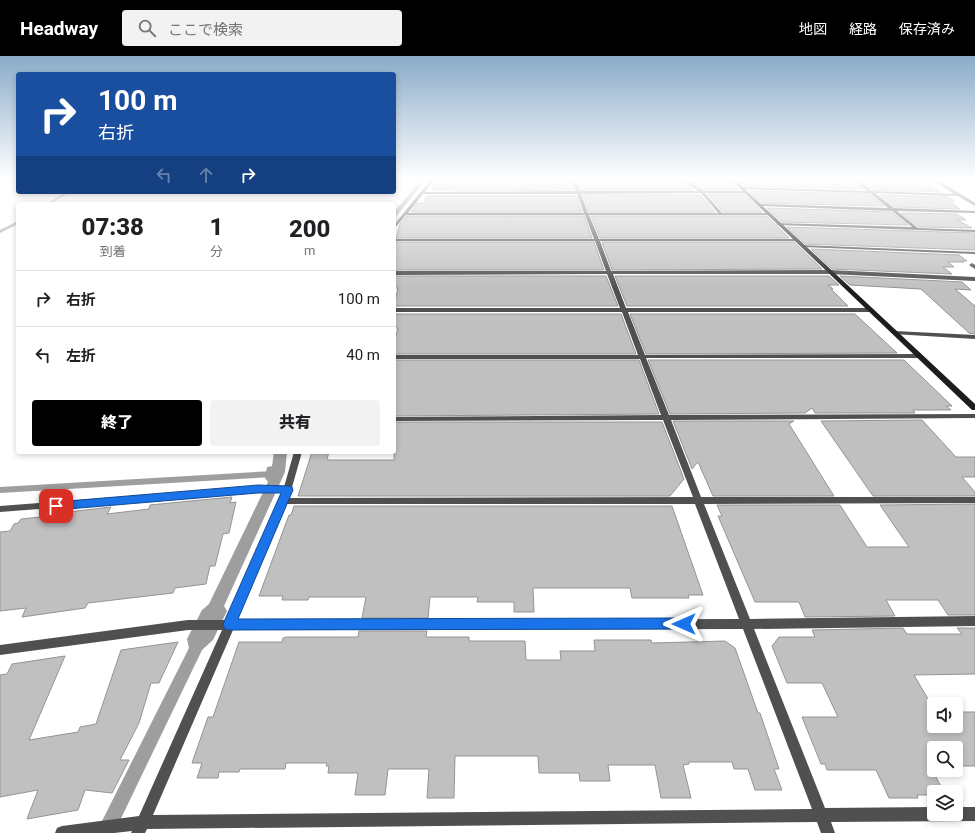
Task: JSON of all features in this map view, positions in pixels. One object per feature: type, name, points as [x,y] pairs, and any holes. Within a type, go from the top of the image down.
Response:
[{"type":"street","points":[[396,225],[404,215]]},
{"type":"street","points":[[587,215],[828,833]]},
{"type":"street","points":[[770,215],[975,408]]},
{"type":"street","points":[[901,215],[917,229]]},
{"type":"street","points":[[779,224],[975,232]]},
{"type":"street","points":[[396,240],[796,240]]},
{"type":"street","points":[[803,246],[975,253]]},
{"type":"street","points":[[396,273],[830,272],[975,279]]},
{"type":"street","points":[[396,310],[870,310]]},
{"type":"street","points":[[895,333],[975,337]]},
{"type":"street","points":[[396,357],[919,356]]},
{"type":"street","points":[[396,419],[975,416]]},
{"type":"street","points":[[141,827],[227,624],[284,501],[284,490],[297,454]]},
{"type":"street","points":[[0,509],[263,489],[284,490]]},
{"type":"street","points":[[284,501],[975,500]]},
{"type":"street","points":[[0,650],[188,624],[746,624],[975,621]]},
{"type":"street","points":[[62,833],[126,824],[141,827],[975,814]]},
{"type":"shaded area","points":[[274,454],[287,454],[285,472],[224,606],[227,611],[213,640],[202,650],[114,833],[96,833],[189,648],[187,639],[202,610],[209,604],[268,482],[265,478],[267,467],[272,466]]},
{"type":"building","points":[[775,215],[895,215],[908,225],[782,222]]},
{"type":"building","points":[[904,215],[959,215],[966,220],[957,220],[972,228],[919,227]]},
{"type":"building","points":[[407,216],[584,216],[592,238],[396,238],[400,224]]},
{"type":"building","points":[[591,216],[767,216],[789,238],[600,238]]},
{"type":"building","points":[[787,227],[975,233],[975,250],[805,244]]},
{"type":"building","points":[[396,242],[594,242],[604,270],[396,270]]},
{"type":"building","points":[[602,242],[794,242],[822,269],[612,270]]},
{"type":"building","points":[[811,249],[959,255],[967,261],[948,262],[954,267],[943,267],[952,274],[832,269]]},
{"type":"building","points":[[396,276],[606,276],[618,306],[396,306],[398,288],[396,288]]},
{"type":"building","points":[[615,276],[829,276],[839,285],[828,285],[848,306],[627,306]]},
{"type":"building","points":[[840,276],[962,282],[971,290],[955,289],[975,306],[975,334],[969,333],[921,289],[850,285]]},
{"type":"building","points":[[396,314],[621,314],[636,354],[396,354],[396,336],[398,328],[396,328]]},
{"type":"building","points":[[630,314],[855,314],[897,353],[646,354]]},
{"type":"building","points":[[396,360],[639,360],[659,414],[396,416]]},
{"type":"building","points":[[648,360],[904,360],[952,406],[946,406],[951,410],[913,410],[915,413],[815,413],[812,408],[805,413],[670,414]]},
{"type":"building","points":[[922,420],[956,457],[975,457],[975,477],[962,477],[975,492],[975,496],[873,496],[821,421]]},
{"type":"building","points":[[673,421],[794,421],[789,424],[834,496],[713,496],[698,462],[692,469]]},
{"type":"building","points":[[396,422],[662,422],[684,479],[670,496],[298,496],[311,454],[328,454],[327,459],[329,460],[394,460],[394,454],[396,454]]},
{"type":"building","points":[[232,497],[230,503],[236,502],[229,533],[223,534],[215,566],[210,566],[206,584],[175,588],[173,593],[88,603],[85,608],[22,617],[26,608],[0,611],[0,532],[10,531],[14,524],[18,523],[21,519],[111,507],[107,514],[149,509],[150,505]]},
{"type":"building","points":[[975,504],[975,615],[948,615],[938,600],[886,600],[895,616],[805,617],[799,602],[755,602],[718,516],[722,516],[717,505],[840,505],[867,547],[909,547],[880,505]]},
{"type":"building","points":[[294,506],[672,506],[703,595],[688,595],[689,598],[632,598],[630,588],[533,588],[534,612],[514,612],[514,602],[477,602],[478,597],[430,597],[428,618],[362,618],[366,597],[309,597],[308,600],[282,600],[283,596],[259,596],[289,515],[291,515]]},
{"type":"building","points":[[903,628],[907,634],[962,634],[957,628],[975,628],[975,674],[914,675],[927,697],[927,733],[963,733],[963,712],[975,712],[975,766],[963,766],[963,741],[927,741],[927,777],[936,777],[940,785],[927,785],[927,795],[917,795],[918,798],[889,798],[876,770],[827,770],[825,764],[821,764],[802,717],[838,717],[822,683],[787,683],[772,646],[779,637],[815,637],[812,630]]},
{"type":"building","points":[[359,631],[427,631],[426,637],[469,637],[469,641],[525,641],[526,660],[561,660],[560,651],[595,651],[594,640],[651,640],[652,643],[725,641],[735,648],[758,713],[760,713],[779,769],[774,769],[782,790],[755,790],[748,769],[734,769],[732,762],[689,762],[689,764],[683,765],[691,798],[661,798],[655,765],[608,765],[610,781],[580,781],[579,773],[539,773],[538,756],[455,756],[454,798],[427,798],[429,769],[388,769],[385,795],[355,795],[358,773],[328,773],[329,766],[326,766],[327,763],[286,763],[285,769],[240,769],[239,772],[219,772],[218,778],[197,778],[202,763],[192,763],[208,717],[213,717],[239,642],[282,642],[283,638],[287,637],[358,637]]},
{"type":"building","points":[[178,642],[159,683],[151,683],[139,723],[120,760],[129,760],[112,793],[85,790],[78,810],[27,819],[38,790],[0,797],[0,675],[7,674],[12,664],[65,656],[29,740],[78,732],[80,727],[96,724],[121,650]]},
{"type":"waterway","points":[[0,232],[16,223]]},
{"type":"waterway","points":[[0,490],[273,474]]},
{"type":"route","points":[[56,506],[258,489],[288,490],[229,624],[684,624]]}]
